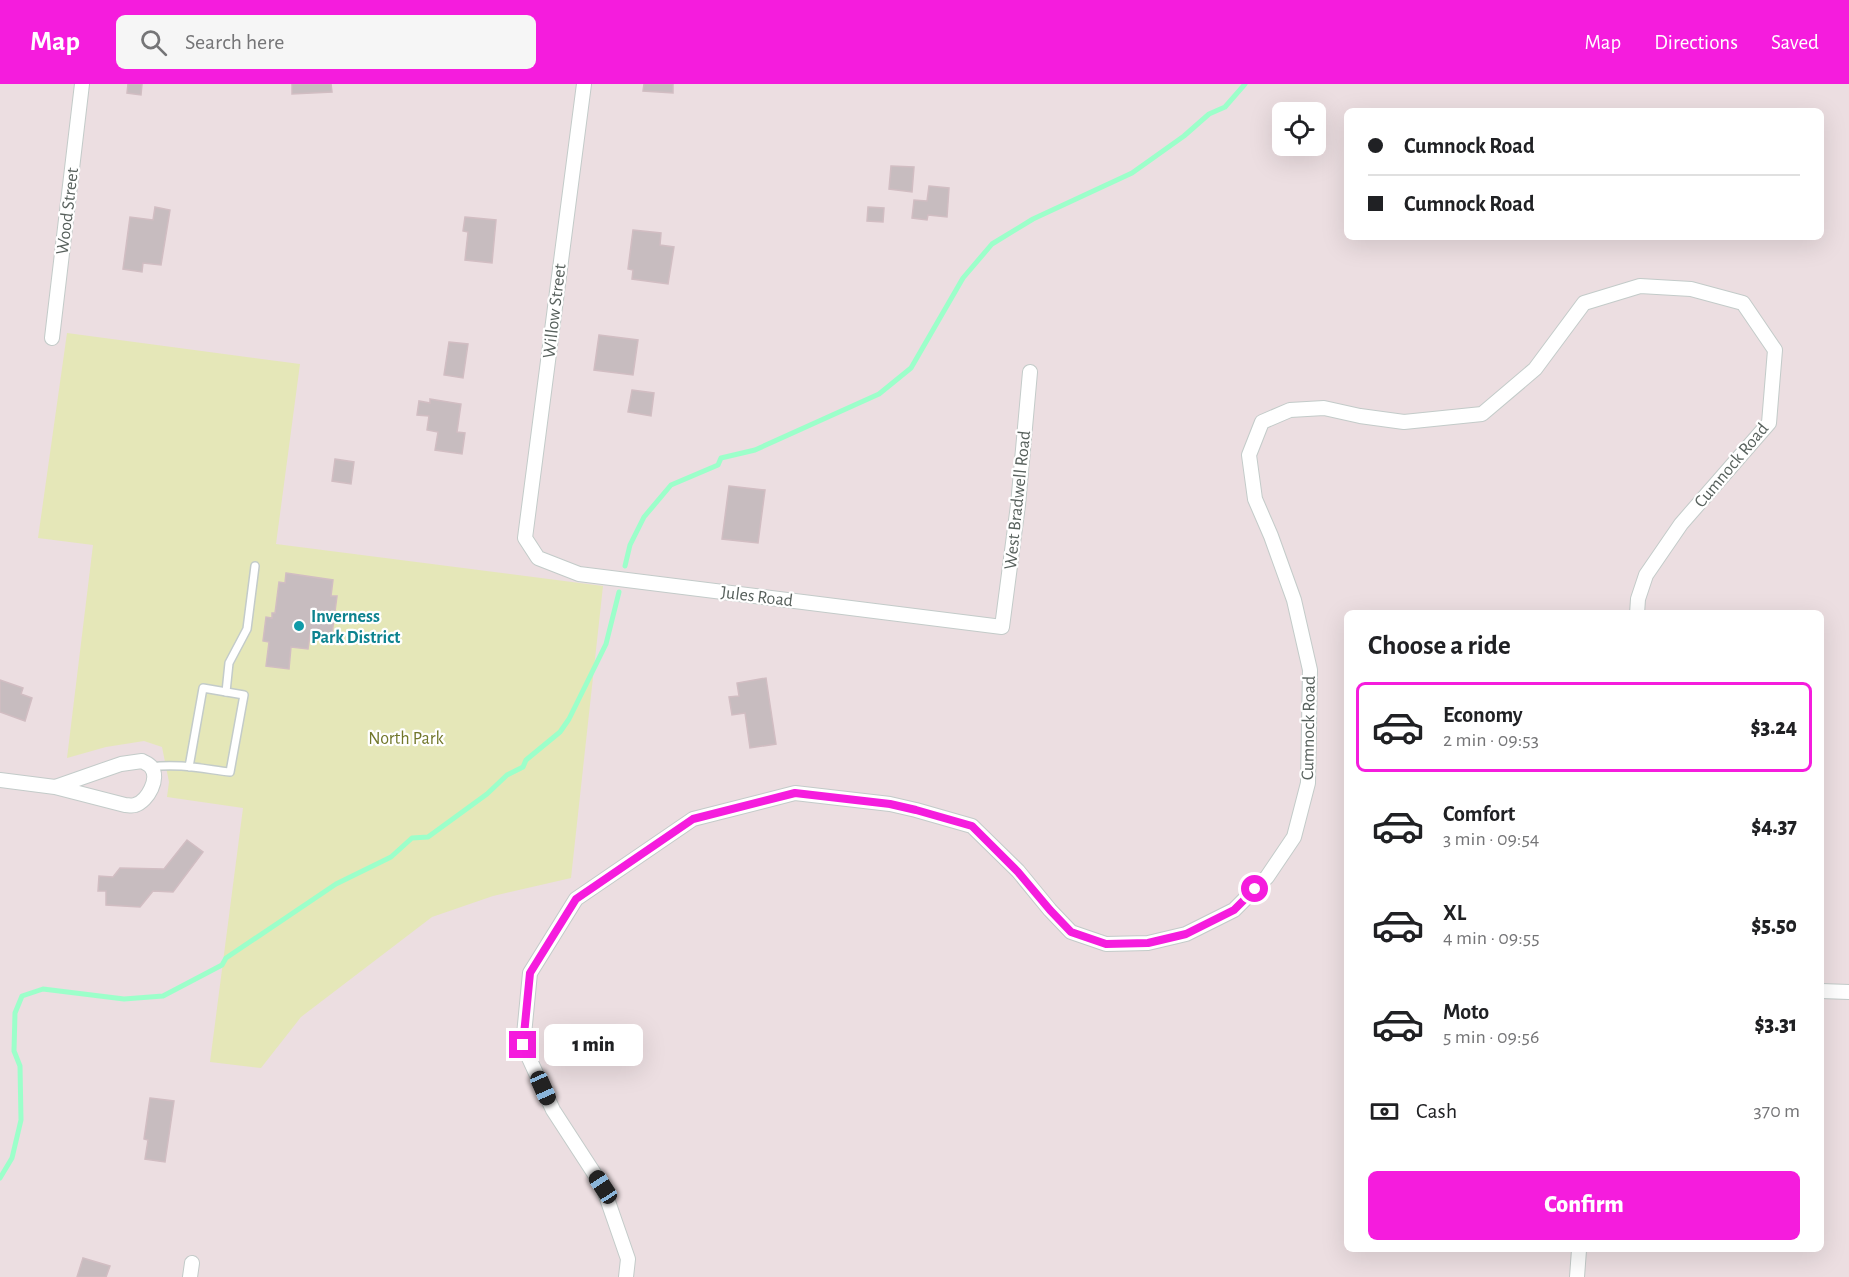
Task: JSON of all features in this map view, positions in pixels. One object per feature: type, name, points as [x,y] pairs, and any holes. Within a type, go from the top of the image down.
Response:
[{"type":"street","name":"Wood Street","points":[[52,338],[82,84]]},
{"type":"street","name":"Willow Street","points":[[525,538],[584,84]]},
{"type":"street","name":"Cumnock Road","points":[[626,1277],[628,1259],[603,1187],[553,1110],[523,1045],[530,973],[576,899],[693,819],[795,793],[890,804],[972,826],[1011,865],[1071,932],[1106,944],[1148,943],[1186,934],[1234,910],[1267,877],[1294,837],[1308,783],[1310,670],[1294,600],[1255,499],[1249,454],[1262,422],[1290,410],[1323,408],[1404,422],[1482,414],[1535,369],[1584,303],[1640,286],[1691,289],[1743,303],[1775,350],[1769,423],[1681,524],[1646,575],[1638,599],[1637,610]]},
{"type":"street","name":"West Bradwell Road","points":[[1002,627],[1018,506],[1030,372]]},
{"type":"street","name":"Jules Road","points":[[525,538],[538,558],[579,574],[1002,627]]},
{"type":"street","points":[[0,780],[55,787],[125,805],[136,805],[152,787],[155,775],[151,767],[142,761],[121,764],[55,787]]},
{"type":"street","points":[[1824,991],[1849,992]]},
{"type":"street","points":[[1577,1277],[1580,1252]]},
{"type":"lane","points":[[226,692],[229,663],[247,629],[255,566]]},
{"type":"lane","points":[[151,767],[166,764],[189,767],[230,772],[244,695],[204,688],[189,767]]},
{"type":"green space","name":"North Park","points":[[67,333],[300,364],[276,544],[603,586],[571,878],[493,896],[432,917],[301,1017],[261,1068],[210,1062],[243,808],[167,797],[169,782],[162,747],[144,741],[106,747],[67,758],[93,545],[38,538]]},
{"type":"building","points":[[128,84],[142,84],[141,95],[127,93]]},
{"type":"building","points":[[292,84],[331,84],[332,92],[292,94]]},
{"type":"building","points":[[644,84],[673,84],[673,93],[643,91]]},
{"type":"building","points":[[891,166],[914,167],[912,192],[889,189]]},
{"type":"building","points":[[929,186],[949,188],[947,217],[928,215],[927,220],[912,218],[914,200],[927,201]]},
{"type":"building","points":[[155,207],[170,210],[161,265],[143,263],[142,272],[123,269],[130,217],[153,220]]},
{"type":"building","points":[[868,207],[884,208],[883,222],[867,221]]},
{"type":"building","points":[[465,217],[496,220],[492,263],[465,260],[468,232],[463,231]]},
{"type":"building","points":[[633,230],[661,233],[660,245],[674,247],[668,284],[632,279],[633,270],[628,269]]},
{"type":"building","points":[[599,335],[638,340],[633,375],[594,370]]},
{"type":"building","points":[[449,342],[468,344],[463,378],[444,375]]},
{"type":"building","points":[[632,390],[654,393],[651,416],[628,412]]},
{"type":"building","points":[[430,399],[461,404],[457,432],[465,433],[462,454],[435,450],[438,432],[427,430],[429,416],[417,415],[419,401],[430,403]]},
{"type":"building","points":[[335,459],[354,462],[351,484],[332,481]]},
{"type":"building","points":[[729,486],[765,490],[758,543],[722,539]]},
{"type":"building","name":"Inverness Park District","points":[[286,573],[333,580],[331,596],[337,596],[332,634],[326,634],[325,637],[310,635],[308,649],[291,647],[289,669],[266,666],[269,642],[263,641],[266,617],[272,618],[272,613],[275,613],[279,582],[285,583]]},
{"type":"building","points":[[766,678],[776,744],[750,748],[745,713],[732,715],[729,697],[739,696],[737,683]]},
{"type":"building","points":[[0,680],[23,688],[21,694],[32,698],[25,721],[0,712]]},
{"type":"building","points":[[187,840],[203,852],[173,892],[153,891],[140,907],[106,905],[106,891],[98,891],[99,876],[113,877],[120,868],[164,869]]},
{"type":"building","points":[[150,1098],[174,1101],[165,1162],[145,1159],[148,1140],[144,1139]]},
{"type":"building","points":[[83,1258],[110,1266],[106,1277],[77,1277]]},
{"type":"waterway","points":[[625,566],[630,545],[644,517],[671,485],[718,465],[721,458],[755,450],[879,394],[911,368],[963,278],[992,244],[1033,219],[1132,173],[1184,136],[1209,114],[1225,107],[1245,84]]},
{"type":"waterway","points":[[0,1178],[12,1158],[21,1120],[20,1066],[14,1051],[15,1013],[22,996],[43,989],[124,999],[163,996],[222,965],[226,958],[336,884],[391,857],[412,838],[428,837],[487,794],[507,775],[523,767],[526,760],[560,732],[569,719],[606,644],[619,592]]},
{"type":"place","name":"Inverness Park District","points":[[299,626]]},
{"type":"route","points":[[523,1045],[530,973],[576,899],[693,819],[795,793],[890,804],[972,826],[1018,872],[1071,932],[1106,944],[1148,943],[1186,934],[1234,910],[1255,889]]}]
